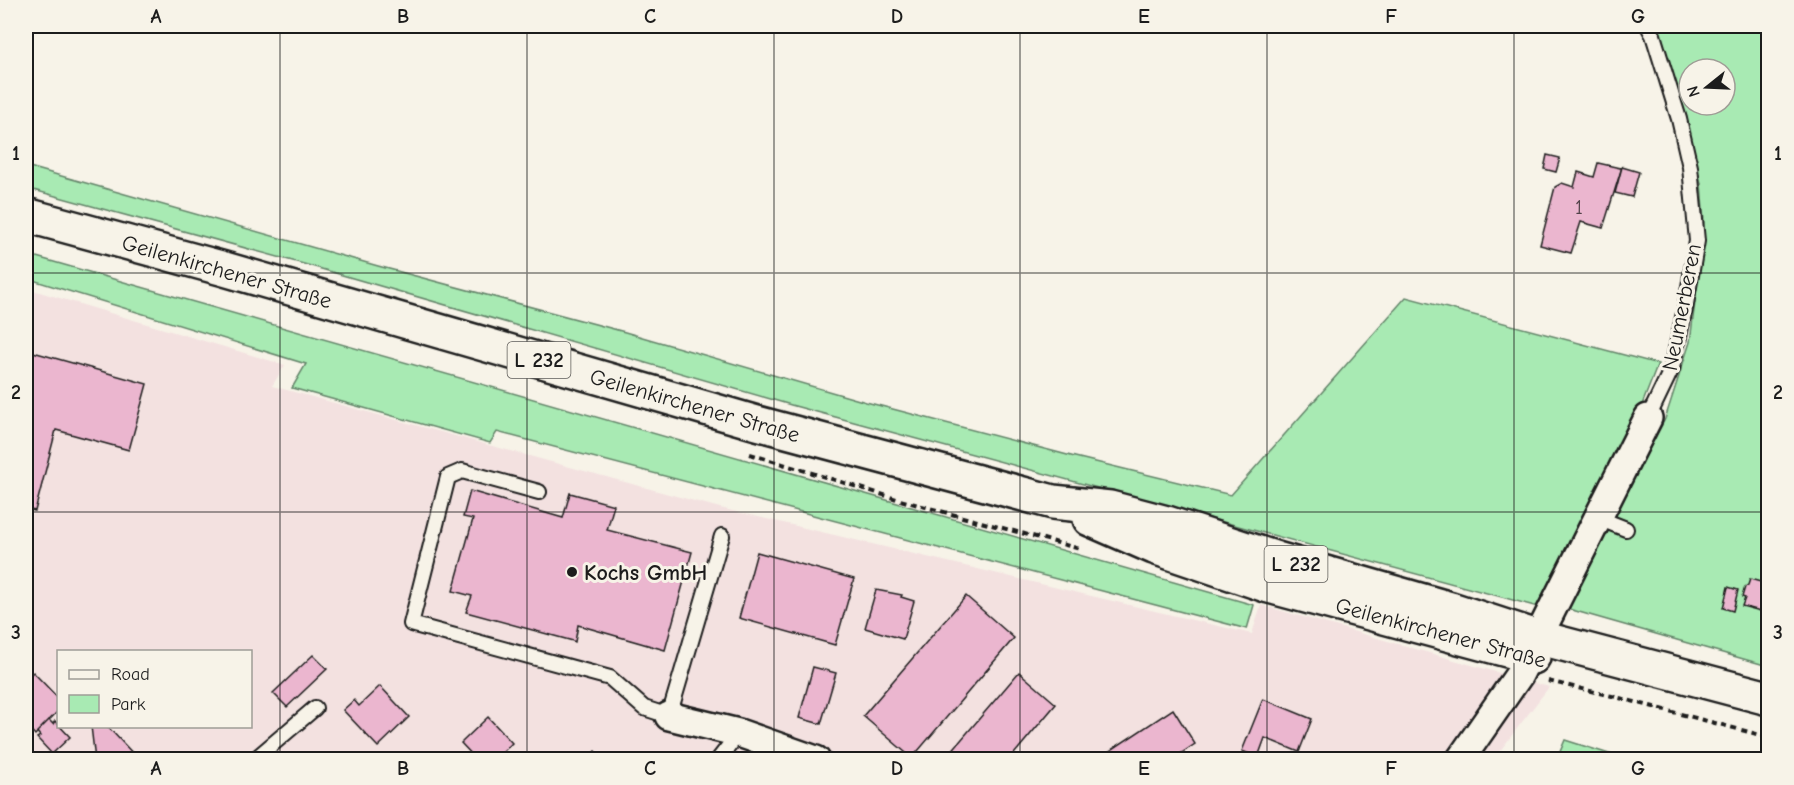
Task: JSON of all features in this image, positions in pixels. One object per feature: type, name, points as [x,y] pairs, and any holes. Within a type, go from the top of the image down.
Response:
[{"type":"main road","name":"Geilenkirchener Straße","points":[[26,215],[221,268],[757,423],[1053,502],[1154,547],[1269,586],[1768,720]]},
{"type":"main road","name":"Geilenkirchener Straße","points":[[1528,656],[1768,698]]},
{"type":"street","name":"Neumerberen","points":[[1460,759],[1528,656],[1648,418]]},
{"type":"street","points":[[669,716],[739,734],[816,759]]},
{"type":"lane","name":"Neumerberen","points":[[1648,26],[1653,35],[1679,119],[1690,167],[1696,241],[1686,304],[1672,368],[1648,418]]},
{"type":"lane","points":[[539,492],[462,471],[448,477],[411,624],[610,678],[645,708],[669,716],[722,536]]},
{"type":"lane","points":[[1598,518],[1626,529]]},
{"type":"lane","points":[[254,759],[315,708]]},
{"type":"lane","points":[[718,759],[739,734]]},
{"type":"path","points":[[1528,656],[1612,696],[1768,737]]},
{"type":"shaded area","points":[[26,288],[285,365],[272,386],[720,508],[1252,634],[1261,605],[1549,687],[1493,760],[26,759]]},
{"type":"green space","points":[[1654,26],[1768,26],[1768,666],[1565,608],[1665,419],[1690,342],[1704,222],[1701,183],[1685,117],[1737,117],[1737,57],[1677,57],[1677,87]]},
{"type":"green space","points":[[26,166],[378,266],[625,332],[866,402],[1231,495],[1406,297],[1658,364],[1623,453],[1542,608],[791,405],[311,266],[26,188]]},
{"type":"green space","points":[[26,254],[1254,605],[1247,629],[497,432],[490,443],[292,388],[306,364],[26,278]]},
{"type":"green space","points":[[1565,740],[1625,759],[1557,759]]},
{"type":"building","points":[[1547,155],[1560,158],[1556,172],[1544,169]]},
{"type":"building","points":[[1598,163],[1622,167],[1603,228],[1581,222],[1571,253],[1540,245],[1555,187],[1562,183],[1574,187],[1578,172],[1594,177]]},
{"type":"building","points":[[1622,167],[1639,172],[1632,197],[1615,193]]},
{"type":"building","points":[[26,350],[147,384],[129,450],[56,430],[35,511],[26,509]]},
{"type":"building","name":"Kochs GmbH","points":[[470,491],[563,518],[570,493],[614,505],[607,530],[692,552],[665,650],[578,625],[575,642],[466,612],[472,596],[453,591],[473,519],[463,517]]},
{"type":"building","points":[[757,552],[854,579],[835,645],[739,618]]},
{"type":"building","points":[[1750,579],[1768,584],[1768,613],[1742,606],[1745,598],[1742,597]]},
{"type":"building","points":[[1728,587],[1738,590],[1733,611],[1723,608]]},
{"type":"building","points":[[876,590],[902,595],[901,597],[914,601],[903,639],[865,628]]},
{"type":"building","points":[[966,596],[1014,638],[912,758],[863,716]]},
{"type":"building","points":[[313,655],[327,669],[287,707],[273,693]]},
{"type":"building","points":[[813,667],[836,673],[821,724],[799,718]]},
{"type":"building","points":[[33,672],[57,697],[57,712],[35,735],[26,725],[26,679]]},
{"type":"building","points":[[1019,672],[1056,704],[1009,760],[944,760]]},
{"type":"building","points":[[380,686],[409,717],[378,747],[343,710],[354,700],[359,706]]},
{"type":"building","points":[[1263,699],[1312,719],[1299,752],[1265,738],[1258,757],[1242,751]]},
{"type":"building","points":[[1173,709],[1195,744],[1171,760],[1096,760]]},
{"type":"building","points":[[488,717],[512,743],[495,760],[477,760],[461,743]]},
{"type":"building","points":[[49,720],[53,724],[55,721],[57,728],[62,728],[70,737],[52,754],[37,738],[40,736],[37,732]]},
{"type":"building","points":[[91,728],[109,728],[139,760],[95,760]]},
{"type":"building","points":[[595,751],[604,760],[586,760]]},
{"type":"place","name":"Kochs GmbH","points":[[572,572]]}]
